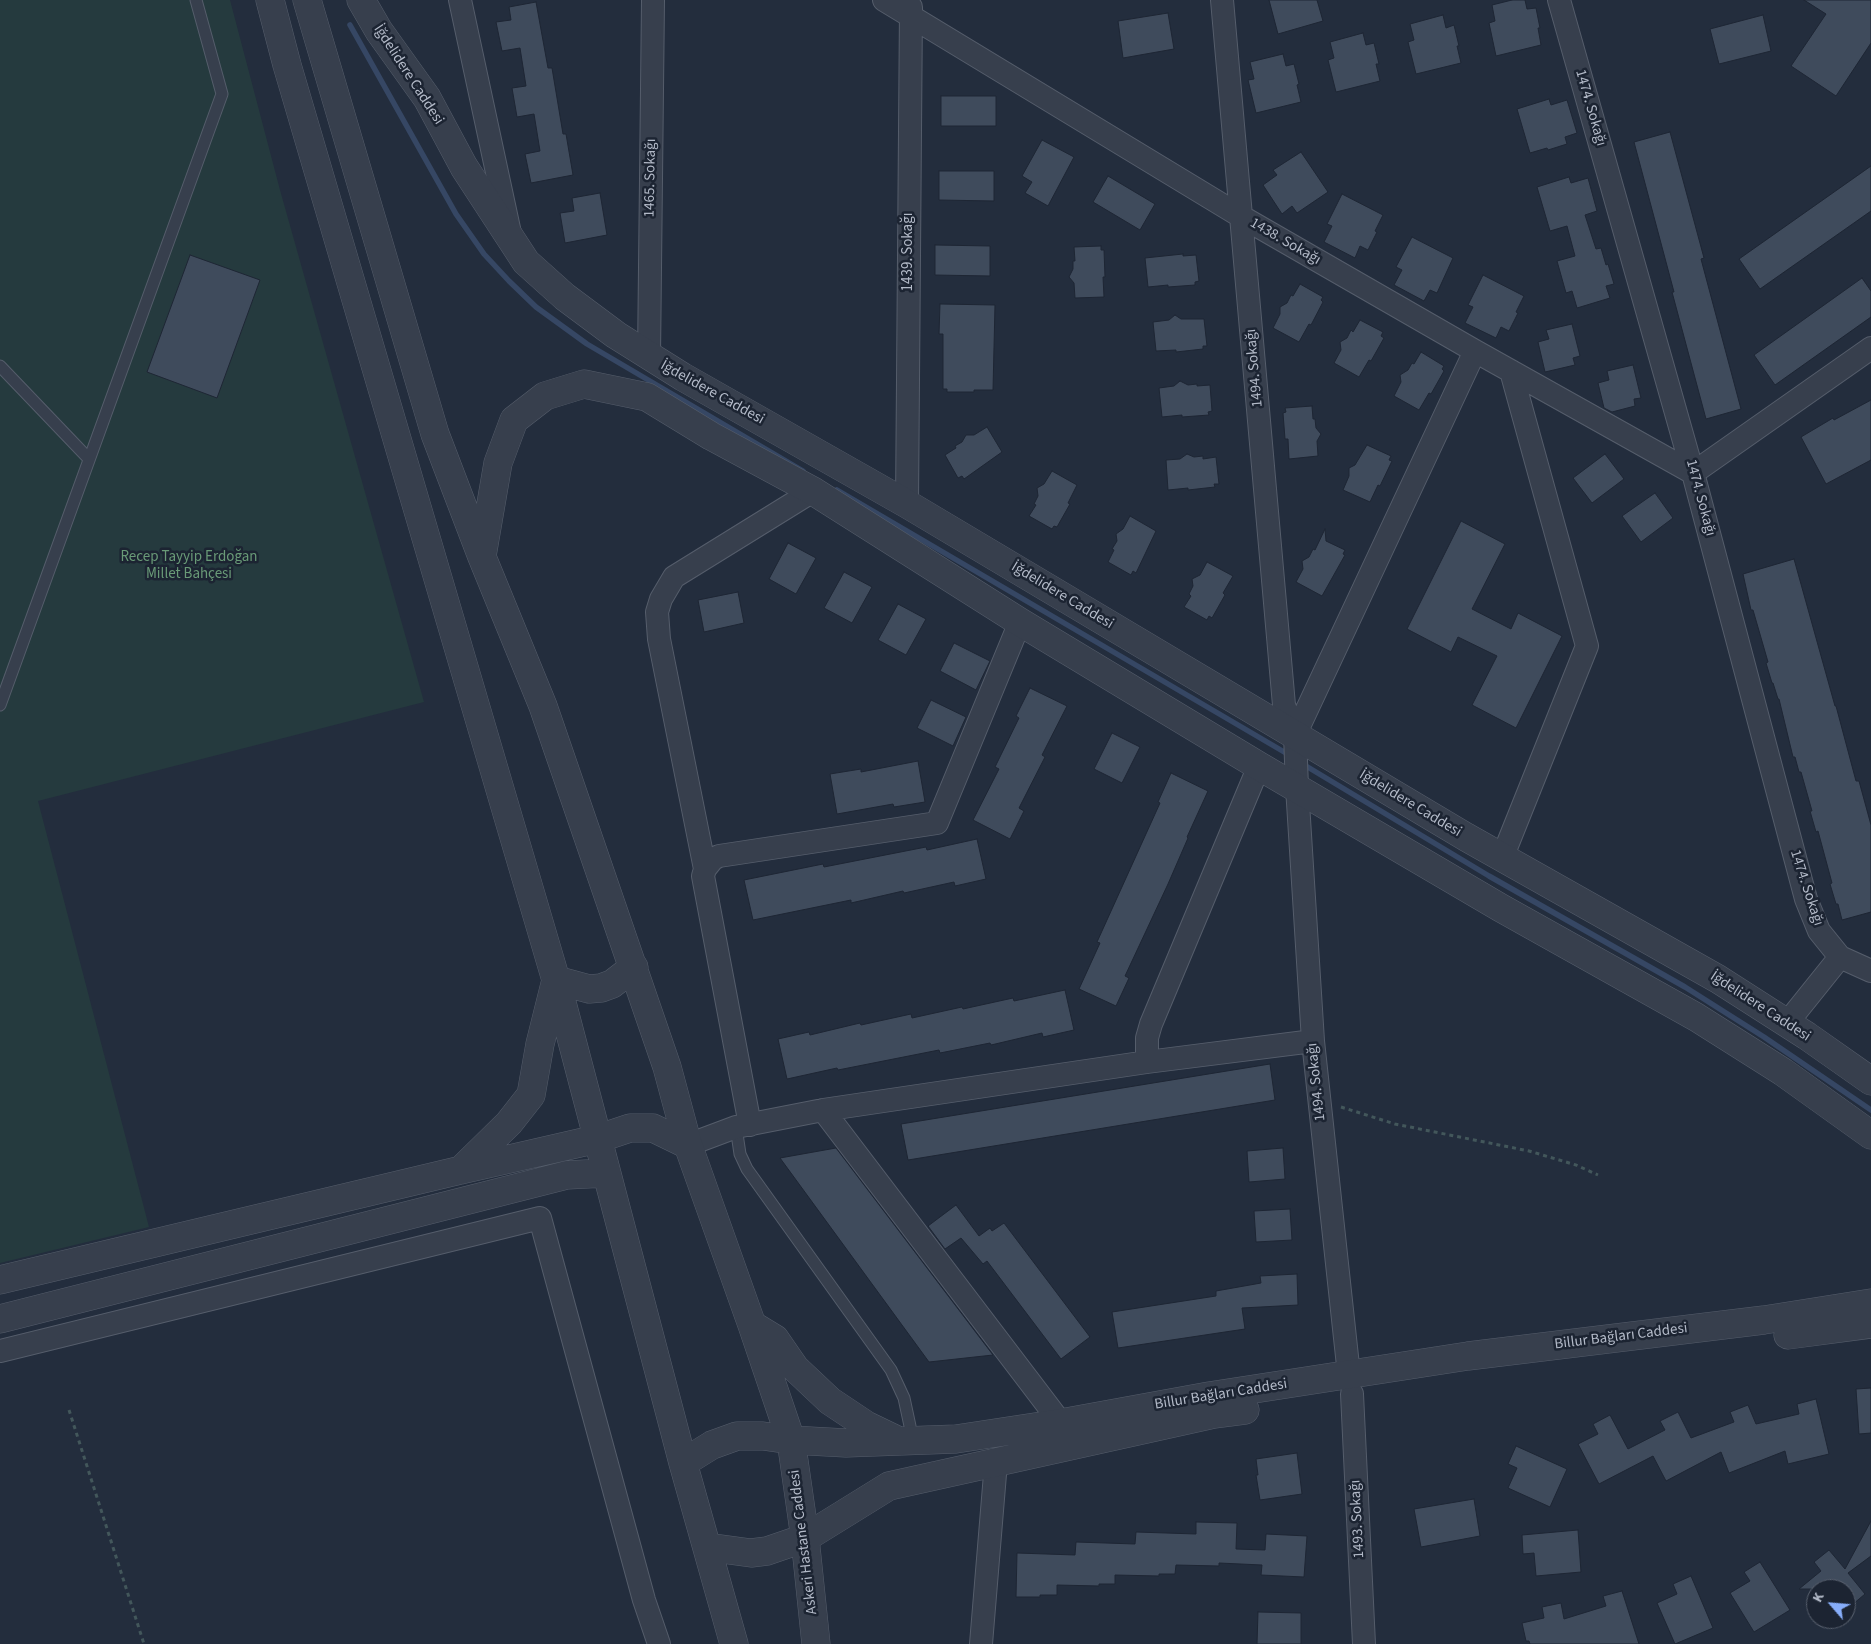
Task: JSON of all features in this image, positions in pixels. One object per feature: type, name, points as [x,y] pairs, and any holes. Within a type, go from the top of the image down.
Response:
[{"type":"street","points":[[270,0],[290,74],[556,980],[683,1463],[734,1644]]},
{"type":"street","name":"Askeri Hastane Caddesi","points":[[307,0],[435,434],[482,557],[543,706],[634,966],[667,1067],[688,1145],[791,1440],[805,1538],[816,1644]]},
{"type":"street","name":"İğdelidere Caddesi","points":[[362,0],[379,31],[427,98],[464,167],[526,262],[565,297],[616,335],[649,357],[907,504],[1296,739],[1502,858],[1682,958],[1787,1023],[1871,1081]]},
{"type":"street","points":[[460,0],[512,241]]},
{"type":"street","name":"1465. Sokağı","points":[[649,357],[652,0]]},
{"type":"street","name":"1438. Sokağı","points":[[884,0],[911,9],[1242,217],[1475,351],[1693,473]]},
{"type":"street","name":"1494. Sokağı","points":[[1222,0],[1284,705],[1296,739],[1313,1041],[1350,1385]]},
{"type":"street","name":"1474. Sokağı","points":[[1559,0],[1693,473],[1806,899],[1819,931],[1840,957],[1871,971]]},
{"type":"street","name":"1439. Sokağı","points":[[907,504],[911,9]]},
{"type":"street","points":[[1693,473],[1871,348]]},
{"type":"street","points":[[1296,739],[1475,351]]},
{"type":"street","points":[[1502,858],[1587,646],[1511,371]]},
{"type":"street","points":[[482,557],[498,463],[514,420],[545,396],[584,384],[647,397],[711,436],[813,491],[1020,622],[1259,766],[1297,777],[1501,908],[1696,1017],[1783,1072],[1871,1135]]},
{"type":"street","points":[[705,869],[659,639],[658,612],[661,599],[674,577],[813,491]]},
{"type":"street","points":[[743,1126],[703,876],[705,869],[713,859],[719,856],[937,823],[1020,622]]},
{"type":"street","points":[[1147,1062],[1147,1038],[1151,1024],[1259,766]]},
{"type":"street","points":[[1787,1023],[1840,957]]},
{"type":"street","points":[[556,980],[589,989],[601,988],[612,984],[634,966]]},
{"type":"street","points":[[460,1170],[509,1123],[531,1095],[540,1044],[556,980]]},
{"type":"street","points":[[0,1280],[460,1170],[597,1140],[630,1128],[652,1128],[688,1145],[743,1126],[823,1110],[1147,1062],[1313,1041]]},
{"type":"street","points":[[823,1110],[1061,1423]]},
{"type":"street","points":[[0,1320],[567,1175],[606,1173]]},
{"type":"street","points":[[0,1351],[540,1218],[644,1600],[659,1644]]},
{"type":"street","points":[[1768,1328],[1871,1303]]},
{"type":"street","points":[[752,1325],[775,1339],[795,1368],[830,1401],[860,1422],[903,1440]]},
{"type":"street","points":[[1768,1328],[1862,1329]]},
{"type":"street","name":"Billur Bağları Caddesi","points":[[707,1546],[751,1553],[767,1552],[805,1538],[889,1486],[1350,1385],[1468,1356],[1768,1328]]},
{"type":"street","name":"Billur Bağları Caddesi","points":[[683,1463],[718,1443],[737,1436],[763,1436],[791,1440],[846,1443],[956,1439],[1061,1423],[1210,1396],[1350,1385]]},
{"type":"street","name":"1493. Sokağı","points":[[1350,1385],[1364,1644]]},
{"type":"street","points":[[981,1644],[996,1462]]},
{"type":"lane","points":[[0,705],[222,94],[196,0]]},
{"type":"lane","points":[[0,366],[89,459]]},
{"type":"lane","points":[[743,1126],[740,1154],[747,1169],[891,1370],[904,1398],[910,1426],[903,1440]]},
{"type":"path","points":[[1319,1100],[1394,1124],[1529,1150],[1598,1175]]},
{"type":"path","points":[[69,1410],[144,1644]]},
{"type":"green space","name":"Recep Tayyip Erdoğan Millet Bahçesi","points":[[0,0],[230,0],[280,190],[424,702],[38,801],[149,1227],[0,1263]]},
{"type":"building","points":[[1269,0],[1317,0],[1323,21],[1278,34]]},
{"type":"building","points":[[1512,0],[1525,0],[1527,9],[1536,8],[1541,45],[1496,56],[1489,23],[1495,21],[1492,5]]},
{"type":"building","points":[[1804,0],[1871,0],[1871,43],[1836,96],[1791,66],[1826,14]]},
{"type":"building","points":[[536,2],[548,68],[552,68],[563,134],[566,134],[573,175],[531,183],[525,154],[540,151],[534,114],[517,117],[512,88],[526,86],[520,48],[502,51],[496,22],[511,20],[509,7]]},
{"type":"building","points":[[1168,13],[1174,49],[1123,58],[1118,21]]},
{"type":"building","points":[[1443,15],[1446,28],[1454,25],[1461,63],[1416,74],[1408,42],[1414,40],[1410,24]]},
{"type":"building","points":[[1763,15],[1771,51],[1719,64],[1710,29]]},
{"type":"building","points":[[1363,33],[1366,45],[1374,43],[1379,64],[1376,64],[1380,81],[1336,92],[1328,60],[1334,58],[1330,42]]},
{"type":"building","points":[[1283,54],[1286,66],[1294,64],[1301,102],[1256,113],[1248,80],[1254,79],[1250,62]]},
{"type":"building","points":[[941,96],[996,96],[996,126],[941,126]]},
{"type":"building","points":[[1549,99],[1551,105],[1567,100],[1577,133],[1565,137],[1567,144],[1530,153],[1517,109]]},
{"type":"building","points":[[1670,132],[1704,258],[1701,259],[1741,409],[1706,419],[1634,142]]},
{"type":"building","points":[[1042,140],[1074,157],[1048,206],[1025,193],[1032,182],[1022,176]]},
{"type":"building","points":[[1301,152],[1328,192],[1297,213],[1292,206],[1282,214],[1263,185],[1277,175],[1273,170]]},
{"type":"building","points":[[1871,166],[1871,211],[1760,289],[1739,259]]},
{"type":"building","points":[[939,171],[994,171],[994,201],[939,200]]},
{"type":"building","points":[[1108,176],[1155,204],[1140,230],[1093,202]]},
{"type":"building","points":[[1569,177],[1571,183],[1588,178],[1597,211],[1585,215],[1596,249],[1601,248],[1614,284],[1606,286],[1610,298],[1577,308],[1572,291],[1566,293],[1557,261],[1575,256],[1567,226],[1550,231],[1537,187]]},
{"type":"building","points":[[600,193],[607,235],[565,243],[560,213],[574,211],[572,198]]},
{"type":"building","points":[[1342,194],[1383,215],[1368,250],[1360,246],[1355,258],[1324,242],[1332,226],[1327,224]]},
{"type":"building","points":[[1412,237],[1453,258],[1437,293],[1430,290],[1424,301],[1394,285],[1402,270],[1396,267]]},
{"type":"building","points":[[935,245],[990,246],[990,276],[935,275]]},
{"type":"building","points":[[1101,246],[1101,250],[1104,250],[1104,297],[1075,298],[1074,283],[1069,277],[1073,269],[1073,261],[1075,261],[1074,247]]},
{"type":"building","points":[[1183,254],[1183,256],[1196,255],[1199,281],[1195,282],[1195,285],[1148,287],[1145,258]]},
{"type":"building","points":[[190,255],[260,280],[217,398],[147,372]]},
{"type":"building","points":[[1483,275],[1524,296],[1509,331],[1501,327],[1496,338],[1465,323],[1473,307],[1468,305]]},
{"type":"building","points":[[1862,278],[1871,291],[1871,317],[1775,385],[1754,355]]},
{"type":"building","points":[[1300,284],[1323,297],[1321,300],[1323,302],[1311,325],[1309,324],[1299,342],[1273,328],[1280,314],[1280,307],[1287,303]]},
{"type":"building","points":[[940,304],[995,305],[993,390],[947,392],[947,389],[943,389],[943,334],[939,334]]},
{"type":"building","points":[[1175,315],[1181,319],[1204,319],[1207,346],[1203,346],[1203,349],[1176,352],[1176,350],[1156,351],[1153,322],[1169,320]]},
{"type":"building","points":[[1360,320],[1383,332],[1381,336],[1384,338],[1359,377],[1334,363],[1341,350],[1340,342],[1347,338],[1351,330],[1353,332]]},
{"type":"building","points":[[1572,324],[1580,356],[1573,358],[1575,365],[1545,372],[1538,342],[1549,339],[1546,330]]},
{"type":"building","points":[[1421,352],[1444,366],[1442,369],[1444,371],[1419,410],[1394,396],[1401,382],[1400,375],[1408,370],[1412,363],[1414,364]]},
{"type":"building","points":[[1633,365],[1641,398],[1634,399],[1635,406],[1612,412],[1604,408],[1598,383],[1609,380],[1607,371]]},
{"type":"building","points":[[1180,381],[1188,385],[1210,385],[1212,411],[1208,412],[1209,415],[1162,417],[1159,388],[1174,386]]},
{"type":"building","points":[[1871,400],[1871,460],[1826,484],[1801,437],[1833,418],[1834,420]]},
{"type":"building","points":[[1312,406],[1313,419],[1315,419],[1316,428],[1321,434],[1317,441],[1318,456],[1289,459],[1288,439],[1285,439],[1283,413],[1286,412],[1285,408]]},
{"type":"building","points":[[987,427],[1002,452],[964,479],[962,476],[958,478],[945,455],[956,448],[955,446],[962,442],[966,435],[974,435]]},
{"type":"building","points":[[1367,445],[1391,456],[1389,460],[1392,461],[1370,502],[1343,490],[1349,476],[1349,468],[1355,465]]},
{"type":"building","points":[[1187,454],[1194,457],[1203,456],[1203,459],[1216,457],[1219,484],[1214,484],[1215,487],[1168,490],[1166,460],[1180,459]]},
{"type":"building","points":[[1605,454],[1624,479],[1592,503],[1573,478]]},
{"type":"building","points":[[1052,471],[1077,485],[1068,503],[1070,504],[1057,527],[1054,526],[1052,529],[1029,516],[1036,505],[1034,504],[1038,496],[1037,488],[1044,484]]},
{"type":"building","points":[[1655,493],[1673,518],[1641,542],[1622,516]]},
{"type":"building","points":[[1130,516],[1156,531],[1136,573],[1133,571],[1131,575],[1108,562],[1117,541],[1116,534],[1123,529]]},
{"type":"building","points":[[1461,521],[1505,544],[1472,609],[1511,629],[1518,613],[1562,636],[1516,728],[1472,705],[1497,656],[1458,637],[1451,652],[1407,629]]},
{"type":"building","points":[[1325,529],[1326,541],[1345,550],[1343,554],[1345,555],[1322,596],[1296,582],[1303,569],[1302,561],[1309,557],[1313,549],[1315,550]]},
{"type":"building","points":[[788,543],[816,558],[796,594],[769,579]]},
{"type":"building","points":[[1794,559],[1856,781],[1859,781],[1871,825],[1871,912],[1842,920],[1830,884],[1832,883],[1818,831],[1816,832],[1810,811],[1812,811],[1801,772],[1799,772],[1795,757],[1793,757],[1779,699],[1766,663],[1768,662],[1753,610],[1751,610],[1743,574]]},
{"type":"building","points":[[1207,562],[1233,576],[1212,618],[1209,616],[1207,620],[1184,607],[1191,596],[1189,594],[1193,586],[1192,579],[1200,575]]},
{"type":"building","points":[[844,572],[872,587],[852,623],[824,608]]},
{"type":"building","points":[[738,592],[744,623],[704,632],[698,600]]},
{"type":"building","points":[[898,604],[926,619],[906,655],[878,640]]},
{"type":"building","points":[[954,643],[990,661],[976,690],[940,671]]},
{"type":"building","points":[[1030,688],[1067,706],[1042,755],[1045,757],[1019,808],[1024,811],[1010,839],[973,820],[999,769],[995,767],[1019,718],[1016,716]]},
{"type":"building","points":[[931,700],[966,717],[953,746],[917,728]]},
{"type":"building","points":[[1112,733],[1140,747],[1122,783],[1094,769]]},
{"type":"building","points":[[918,761],[925,802],[894,807],[893,804],[837,814],[830,774],[861,769],[861,772]]},
{"type":"building","points":[[1171,773],[1208,791],[1168,884],[1125,976],[1129,978],[1116,1006],[1079,989],[1100,943],[1097,942],[1160,803],[1158,802]]},
{"type":"building","points":[[977,839],[986,879],[955,886],[954,882],[904,893],[903,891],[851,903],[851,900],[753,920],[744,880],[823,864],[824,867],[926,847],[927,850]]},
{"type":"building","points":[[1065,990],[1074,1030],[1043,1037],[1042,1033],[991,1045],[990,1043],[940,1053],[939,1050],[787,1079],[778,1039],[809,1032],[810,1035],[860,1023],[861,1025],[911,1014],[912,1018],[1013,998],[1014,1001]]},
{"type":"building","points":[[1270,1064],[1275,1100],[908,1160],[901,1124]]},
{"type":"building","points":[[836,1148],[993,1355],[929,1362],[780,1158]]},
{"type":"building","points":[[1283,1148],[1285,1179],[1249,1182],[1247,1151]]},
{"type":"building","points":[[956,1205],[979,1236],[990,1228],[992,1231],[1004,1223],[1090,1337],[1061,1359],[987,1261],[983,1264],[961,1238],[945,1249],[928,1226]]},
{"type":"building","points":[[1290,1209],[1292,1240],[1256,1242],[1254,1211]]},
{"type":"building","points":[[1297,1274],[1298,1305],[1242,1308],[1245,1329],[1118,1348],[1112,1312],[1216,1296],[1216,1291],[1261,1283],[1260,1276]]},
{"type":"building","points":[[1871,1388],[1871,1433],[1859,1434],[1856,1389]]},
{"type":"building","points":[[1816,1399],[1829,1454],[1788,1464],[1785,1451],[1729,1473],[1721,1452],[1666,1481],[1653,1456],[1599,1484],[1578,1444],[1598,1434],[1593,1424],[1610,1415],[1628,1449],[1665,1430],[1660,1421],[1678,1412],[1691,1438],[1734,1422],[1730,1412],[1748,1405],[1756,1424],[1799,1414],[1797,1404]]},
{"type":"building","points":[[1516,1446],[1567,1469],[1550,1507],[1508,1488],[1517,1468],[1508,1464]]},
{"type":"building","points":[[1297,1453],[1302,1494],[1260,1500],[1256,1475],[1258,1475],[1256,1459]]},
{"type":"building","points":[[1474,1499],[1480,1536],[1421,1547],[1414,1509]]},
{"type":"building","points":[[1871,1521],[1871,1556],[1848,1573],[1853,1579],[1811,1579],[1821,1571],[1814,1562],[1829,1550],[1845,1569]]},
{"type":"building","points":[[1196,1522],[1237,1523],[1236,1549],[1265,1550],[1266,1534],[1307,1536],[1304,1577],[1261,1575],[1262,1565],[1219,1563],[1219,1566],[1176,1565],[1175,1574],[1159,1574],[1159,1576],[1115,1575],[1115,1584],[1099,1584],[1099,1586],[1057,1585],[1057,1595],[1016,1597],[1017,1553],[1075,1555],[1076,1542],[1135,1544],[1136,1532],[1196,1534]]},
{"type":"building","points":[[1578,1530],[1581,1572],[1536,1576],[1534,1553],[1523,1554],[1522,1535]]},
{"type":"building","points":[[1760,1562],[1790,1610],[1754,1632],[1730,1593],[1750,1581],[1744,1572]]},
{"type":"building","points":[[1691,1576],[1713,1628],[1675,1644],[1657,1603],[1677,1594],[1673,1584]]},
{"type":"building","points":[[1806,1583],[1806,1589],[1799,1589]]},
{"type":"building","points":[[1856,1583],[1865,1594],[1856,1602]]},
{"type":"building","points":[[1622,1591],[1639,1644],[1530,1644],[1529,1641],[1526,1641],[1522,1623],[1544,1618],[1542,1607],[1561,1603],[1564,1619],[1606,1606],[1603,1596]]},
{"type":"building","points":[[1258,1612],[1301,1613],[1301,1644],[1257,1644]]},
{"type":"waterway","points":[[350,25],[456,214],[484,254],[509,281],[536,307],[587,344],[803,471]]},
{"type":"waterway","points":[[837,490],[1291,756]]},
{"type":"waterway","points":[[1301,763],[1489,876],[1685,987],[1764,1037],[1871,1110]]}]
